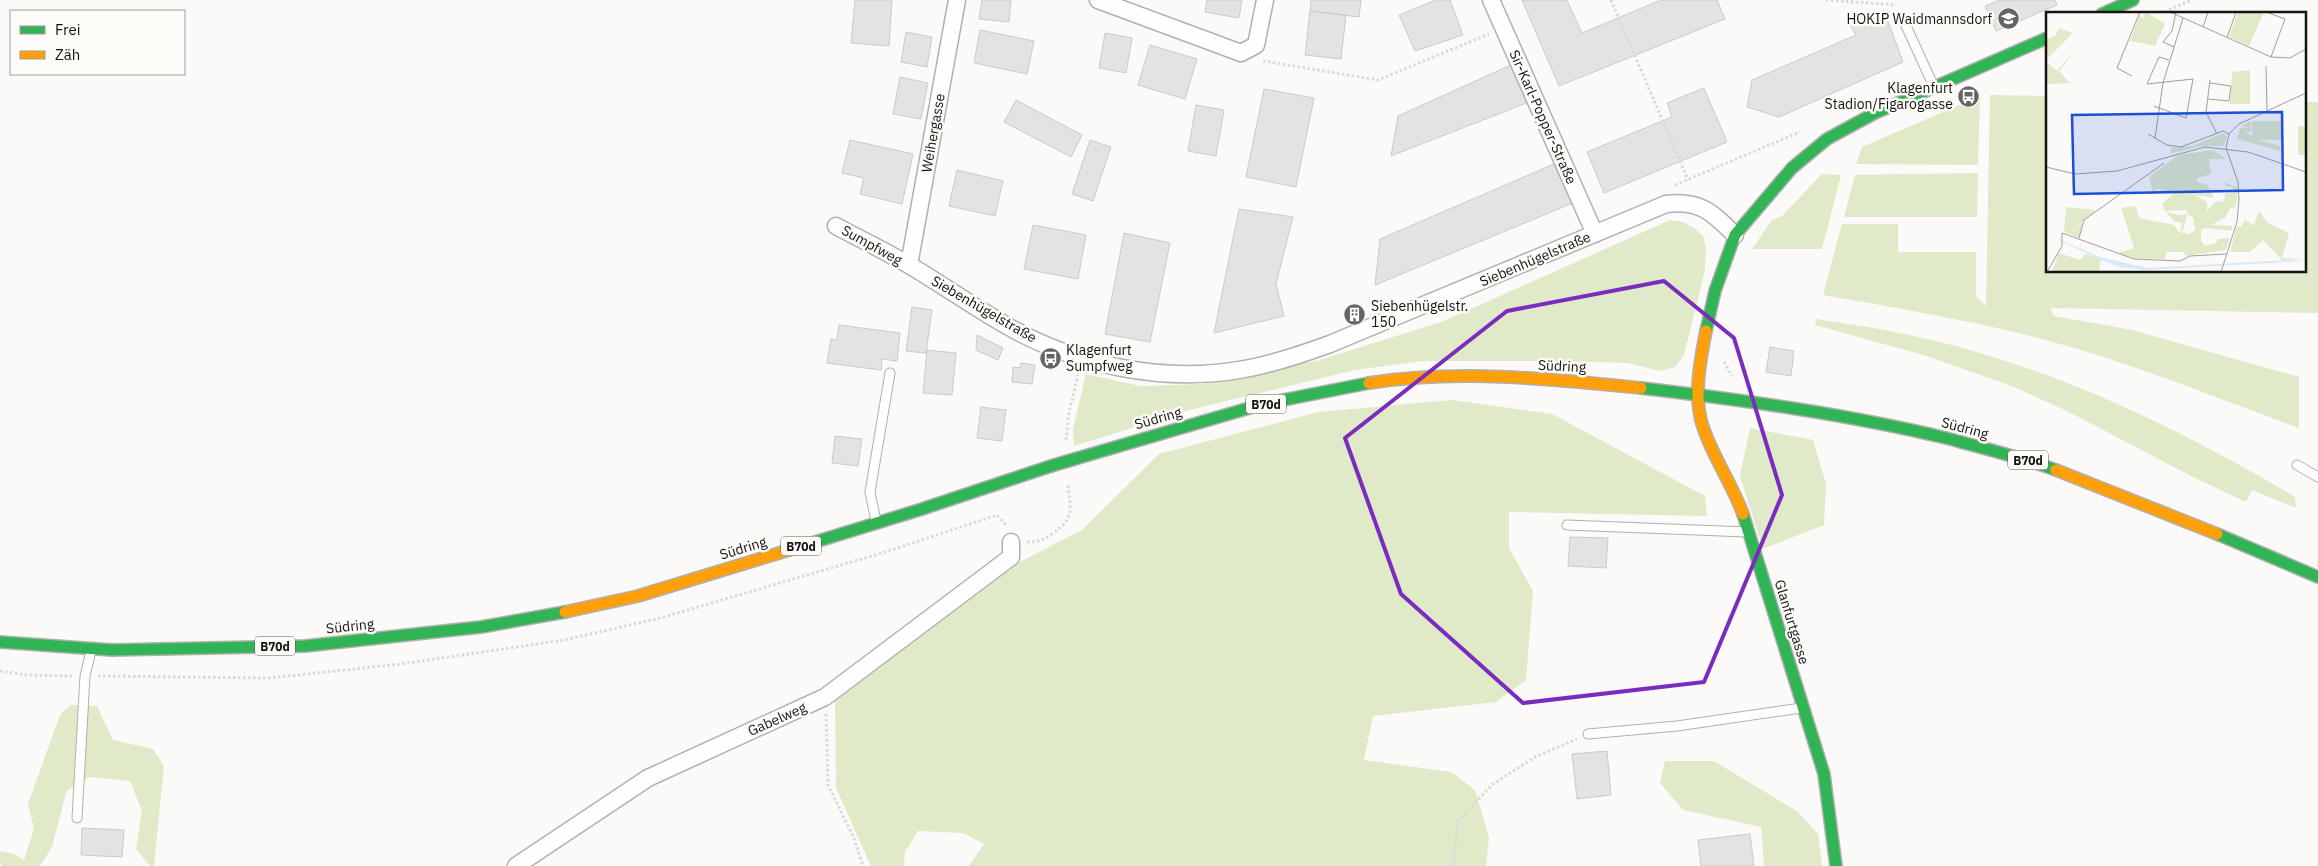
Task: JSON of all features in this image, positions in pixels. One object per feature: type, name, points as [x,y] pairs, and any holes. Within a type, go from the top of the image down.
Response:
[{"type":"main road","points":[[2106,12],[2133,0]]},
{"type":"main road","points":[[1698,395],[1704,343],[1715,291],[1735,235],[1792,168],[1827,139],[1874,113],[2046,38]]},
{"type":"main road","name":"Südring","points":[[0,642],[92,649],[305,646],[481,627],[548,616],[638,596],[1181,427],[1276,402],[1377,382],[1459,375],[1591,382],[1698,395],[1857,420],[1939,436],[2023,459],[2192,523],[2318,577]]},
{"type":"main road","name":"Glanfurtgasse","points":[[1698,395],[1702,425],[1709,443],[1736,495],[1749,532],[1824,774],[1836,866]]},
{"type":"street","name":"Weihergasse","points":[[909,265],[957,0]]},
{"type":"street","points":[[1098,0],[1242,53],[1256,46],[1265,0]]},
{"type":"street","name":"Sir-Karl-Popper-Straße","points":[[1491,0],[1595,234]]},
{"type":"street","name":"Siebenhügelstraße","points":[[909,265],[1010,328],[1083,358],[1131,370],[1193,374],[1238,370],[1283,360],[1320,348],[1666,204],[1684,202],[1700,206],[1718,218],[1735,235]]},
{"type":"street","name":"Sumpfweg","points":[[836,226],[909,265]]},
{"type":"street","name":"Gabelweg","points":[[516,866],[648,778],[825,697],[1011,557],[1011,542]]},
{"type":"lane","points":[[1902,17],[1935,88]]},
{"type":"lane","points":[[876,523],[870,492],[890,373]]},
{"type":"lane","points":[[2297,465],[2318,477]]},
{"type":"lane","points":[[1567,525],[1749,532]]},
{"type":"lane","points":[[76,818],[85,676],[92,649]]},
{"type":"lane","points":[[1588,734],[1677,726],[1803,708]]},
{"type":"path","points":[[1612,0],[1688,180]]},
{"type":"path","points":[[1826,0],[1896,5],[1902,17]]},
{"type":"path","points":[[2165,12],[2192,0]]},
{"type":"path","points":[[1256,46],[1260,60],[1378,80],[1504,28]]},
{"type":"path","points":[[1724,358],[1724,365],[1734,379]]},
{"type":"path","points":[[825,697],[828,785],[853,836],[863,866]]},
{"type":"path","points":[[1454,866],[1458,821],[1493,784],[1535,757],[1588,734]]},
{"type":"highlighted area","points":[[1664,281],[1734,338],[1782,495],[1704,682],[1523,703],[1401,594],[1345,438],[1507,311]]},
{"type":"green space","points":[[1990,95],[2046,96],[2046,272],[2306,272],[2306,102],[2318,102],[2318,313],[2050,308],[2054,316],[2132,330],[2299,377],[2299,428],[2172,380],[2075,348],[1960,320],[1823,295],[1842,224],[1898,224],[1898,252],[1976,252],[1976,296],[1986,306]]},
{"type":"green space","points":[[1980,96],[1978,165],[1856,164],[1862,147]]},
{"type":"green space","points":[[1978,173],[1977,217],[1844,217],[1855,175]]},
{"type":"green space","points":[[1822,174],[1841,175],[1822,249],[1752,249],[1772,220],[1782,216]]},
{"type":"green space","points":[[1670,220],[1683,222],[1694,228],[1703,236],[1706,248],[1705,270],[1684,355],[1675,367],[1660,371],[1628,363],[1423,361],[1355,370],[1189,410],[1074,446],[1073,429],[1086,374],[1140,386],[1202,384],[1320,360],[1444,321]]},
{"type":"green space","points":[[1816,319],[1875,328],[1960,347],[2060,380],[2157,422],[2250,471],[2295,497],[2296,508],[2252,490],[2246,502],[2195,478],[2067,411],[2014,387],[1927,356],[1815,325]]},
{"type":"green space","points":[[1452,400],[1552,414],[1705,496],[1707,516],[1509,512],[1509,548],[1533,591],[1526,680],[1496,702],[1373,716],[1364,760],[1451,772],[1475,790],[1489,837],[1486,866],[969,866],[984,844],[963,833],[918,831],[905,852],[904,866],[871,866],[836,788],[835,701],[1018,563],[1082,530],[1159,454],[1319,412]]},
{"type":"green space","points":[[1750,428],[1813,440],[1826,484],[1824,525],[1763,549],[1740,476]]},
{"type":"green space","points":[[70,705],[97,706],[113,740],[153,749],[164,766],[154,866],[150,866],[136,849],[142,811],[130,781],[90,777],[67,790],[52,847],[40,866],[3,866],[0,864],[0,851],[12,853],[24,860],[34,829],[28,804],[60,715]]},
{"type":"green space","points":[[1665,761],[1714,761],[1798,812],[1818,834],[1822,866],[1764,866],[1761,827],[1683,810],[1660,783]]},
{"type":"building","points":[[855,0],[892,0],[889,46],[851,43]]},
{"type":"building","points":[[982,0],[1011,0],[1009,22],[979,19]]},
{"type":"building","points":[[1207,0],[1242,0],[1239,18],[1205,12]]},
{"type":"building","points":[[1311,0],[1361,0],[1359,17],[1310,11]]},
{"type":"building","points":[[1436,0],[1450,0],[1463,35],[1415,51],[1399,15]]},
{"type":"building","points":[[1522,0],[1567,0],[1582,33],[1661,0],[1717,0],[1725,19],[1559,86]]},
{"type":"building","name":"HOKIP Waidmannsdorf","points":[[2000,0],[2055,0],[2057,5],[1996,31],[1985,6]]},
{"type":"building","points":[[1884,10],[1903,62],[1779,117],[1747,107],[1752,80],[1856,35],[1850,25]]},
{"type":"building","points":[[1310,11],[1346,15],[1341,59],[1305,55]]},
{"type":"building","points":[[980,30],[1034,41],[1027,74],[974,63]]},
{"type":"building","points":[[906,32],[932,37],[927,67],[901,62]]},
{"type":"building","points":[[1105,33],[1132,38],[1126,73],[1099,68]]},
{"type":"building","points":[[1150,45],[1197,59],[1185,99],[1138,85]]},
{"type":"building","points":[[1513,64],[1529,102],[1391,156],[1398,116]]},
{"type":"building","points":[[900,77],[928,83],[921,119],[893,114]]},
{"type":"building","points":[[1704,88],[1727,142],[1604,193],[1587,152],[1672,117],[1667,103]]},
{"type":"building","points":[[1264,89],[1314,98],[1296,187],[1246,177]]},
{"type":"building","points":[[1016,100],[1082,135],[1071,157],[1004,122]]},
{"type":"building","points":[[1196,105],[1224,110],[1216,156],[1188,151]]},
{"type":"building","points":[[850,140],[913,154],[902,204],[860,194],[864,178],[842,173]]},
{"type":"building","points":[[1090,140],[1111,147],[1093,201],[1072,194]]},
{"type":"building","points":[[1554,164],[1573,203],[1375,285],[1380,239]]},
{"type":"building","points":[[957,170],[1003,181],[995,216],[949,206]]},
{"type":"building","points":[[1239,209],[1293,217],[1276,284],[1284,316],[1214,333]]},
{"type":"building","points":[[1033,225],[1086,235],[1078,279],[1024,269]]},
{"type":"building","points":[[1124,233],[1170,243],[1150,342],[1105,334]]},
{"type":"building","name":"Siebenhügelstr. 150","points":[[1359,306],[1363,314],[1350,321],[1346,313]]},
{"type":"building","points":[[912,307],[932,310],[926,353],[906,351]]},
{"type":"building","points":[[839,325],[900,333],[897,361],[882,359],[881,370],[827,363],[831,339],[837,340]]},
{"type":"building","points":[[977,335],[1003,348],[998,360],[976,350]]},
{"type":"building","points":[[1770,347],[1794,351],[1791,376],[1766,372]]},
{"type":"building","points":[[927,350],[956,353],[952,395],[923,393]]},
{"type":"building","points":[[1021,363],[1035,365],[1032,384],[1012,382],[1013,367],[1020,368]]},
{"type":"building","points":[[981,407],[1006,410],[1002,441],[977,438]]},
{"type":"building","points":[[835,436],[862,439],[858,466],[832,463]]},
{"type":"building","points":[[1570,537],[1608,538],[1606,568],[1568,566]]},
{"type":"building","points":[[1607,751],[1611,795],[1577,799],[1572,754]]},
{"type":"building","points":[[82,828],[124,830],[122,857],[81,855]]},
{"type":"building","points":[[1750,834],[1754,866],[1701,866],[1698,840]]},
{"type":"traffic: fast","points":[[2106,12],[2133,0]]},
{"type":"traffic: fast","points":[[1706,331],[1715,291],[1735,235],[1792,168],[1827,139],[1875,113],[2046,38]]},
{"type":"traffic: fast","points":[[1078,458],[1263,404],[1369,383]]},
{"type":"traffic: fast","points":[[1641,388],[1756,403],[1908,429],[2015,457],[2056,470]]},
{"type":"traffic: fast","points":[[1051,466],[1078,458]]},
{"type":"traffic: fast","points":[[789,550],[922,509],[1051,466]]},
{"type":"traffic: fast","points":[[1743,514],[1824,774],[1836,866]]},
{"type":"traffic: fast","points":[[2217,534],[2318,577]]},
{"type":"traffic: fast","points":[[0,642],[112,650],[305,646],[481,627],[565,612]]},
{"type":"traffic: slow","points":[[1706,331],[1698,379],[1700,416],[1707,438],[1743,514]]},
{"type":"traffic: slow","points":[[1369,383],[1403,379],[1471,376],[1573,381],[1641,388]]},
{"type":"traffic: slow","points":[[2056,470],[2217,534]]},
{"type":"traffic: slow","points":[[565,612],[638,596],[789,550]]},
{"type":"place","name":"HOKIP Waidmannsdorf","points":[[2008,19]]},
{"type":"place","name":"Klagenfurt Stadion/Figarogasse","points":[[1969,96]]},
{"type":"place","name":"Siebenhügelstr. 150","points":[[1355,314]]},
{"type":"place","name":"Klagenfurt Sumpfweg","points":[[1050,358]]}]
